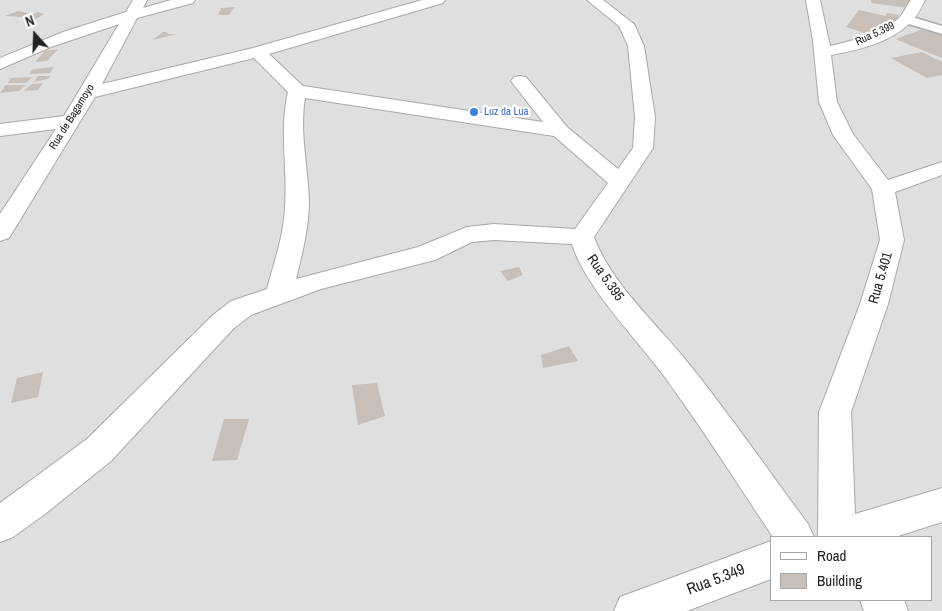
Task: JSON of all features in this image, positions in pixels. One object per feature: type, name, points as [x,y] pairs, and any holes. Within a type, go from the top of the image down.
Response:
[{"type":"street","points":[[5,60],[134,5],[188,0]]},
{"type":"street","points":[[88,93],[258,52],[438,0]]},
{"type":"street","name":"Rua 5.395","points":[[594,0],[626,24],[636,46],[644,117],[643,148],[582,237],[589,258],[603,279],[675,368],[794,536]]},
{"type":"street","name":"Rua 5.401","points":[[813,0],[828,102],[843,135],[883,190],[892,240],[874,304],[835,412],[838,536]]},
{"type":"street","name":"Rua 5.399","points":[[822,52],[838,50],[867,40],[906,19],[918,0]]},
{"type":"street","name":"Rua de Bagamoyo","points":[[0,232],[88,93],[134,5]]},
{"type":"street","points":[[258,52],[297,91],[560,131]]},
{"type":"street","points":[[520,81],[560,131],[619,181]]},
{"type":"street","points":[[279,293],[290,249],[297,207],[292,111],[297,91]]},
{"type":"street","points":[[0,130],[70,121]]},
{"type":"street","points":[[883,190],[942,168]]},
{"type":"street","points":[[916,177],[942,186]]},
{"type":"street","points":[[0,524],[32,502],[98,450],[164,385],[223,322],[241,308],[279,293],[426,254],[467,235],[494,232],[582,237]]},
{"type":"street","points":[[841,536],[942,504]]},
{"type":"street","name":"Rua 5.349","points":[[634,611],[770,560]]},
{"type":"lane","points":[[906,19],[942,30]]},
{"type":"shaded area","points":[[0,0],[942,0],[942,611],[0,611]]},
{"type":"building","points":[[871,0],[910,0],[908,8],[871,3]]},
{"type":"building","points":[[235,7],[229,15],[218,15],[221,8]]},
{"type":"building","points":[[859,10],[885,16],[887,13],[899,15],[894,22],[868,34],[846,27]]},
{"type":"building","points":[[18,11],[28,13],[22,17],[5,16]]},
{"type":"building","points":[[38,12],[44,14],[36,19],[26,17]]},
{"type":"building","points":[[921,30],[942,34],[942,58],[895,39]]},
{"type":"building","points":[[163,32],[168,34],[176,34],[153,40]]},
{"type":"building","points":[[58,49],[47,61],[35,62],[45,51]]},
{"type":"building","points":[[922,52],[942,62],[942,75],[927,78],[891,58]]},
{"type":"building","points":[[54,67],[50,73],[29,74],[33,69]]},
{"type":"building","points":[[38,76],[51,76],[34,82]]},
{"type":"building","points":[[32,77],[26,83],[8,83],[11,78]]},
{"type":"building","points":[[43,83],[38,90],[24,91],[32,84]]},
{"type":"building","points":[[6,85],[26,85],[19,91],[0,93]]},
{"type":"building","points":[[519,267],[523,275],[508,281],[500,271]]},
{"type":"building","points":[[569,346],[578,361],[543,368],[541,355]]},
{"type":"building","points":[[43,372],[38,397],[11,403],[17,378]]},
{"type":"building","points":[[377,383],[385,416],[358,425],[352,385]]},
{"type":"building","points":[[224,419],[249,419],[237,460],[212,461]]},
{"type":"place","name":"Luz da Lua","points":[[474,112]]}]
